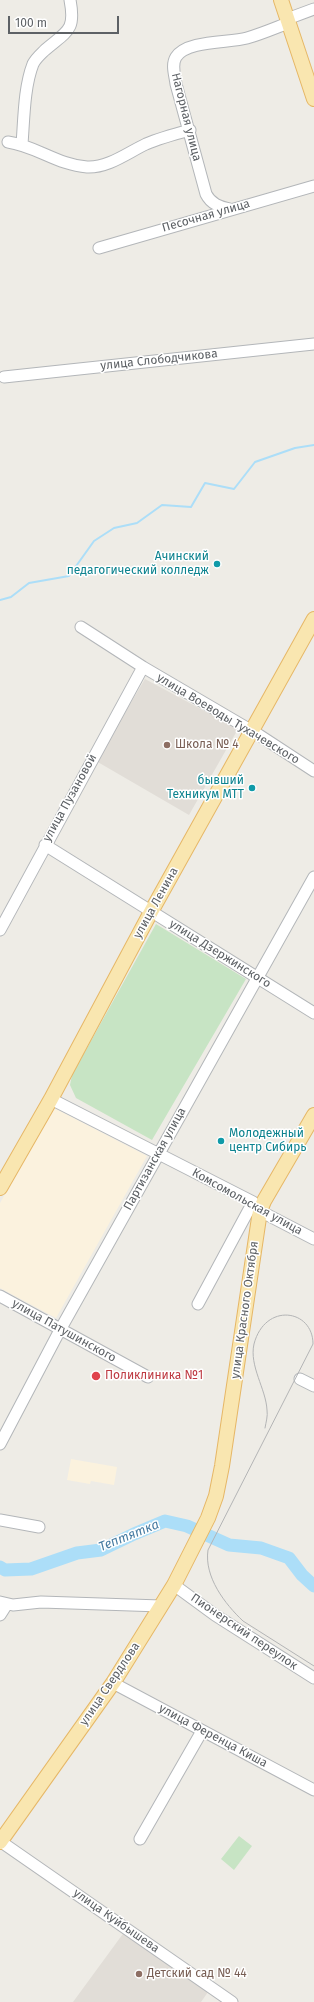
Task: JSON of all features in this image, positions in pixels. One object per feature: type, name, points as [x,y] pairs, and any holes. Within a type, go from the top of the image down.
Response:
[{"type":"main road","points":[[281,0],[314,99]]},
{"type":"main road","name":"улица Ленина","points":[[0,1188],[51,1100],[250,730],[314,620]]},
{"type":"main road","name":"улица Красного Октября","points":[[208,1518],[216,1496],[222,1466],[256,1207],[264,1201],[314,1115]]},
{"type":"main road","name":"улица Свердлова","points":[[0,1841],[113,1683],[174,1585],[208,1518]]},
{"type":"street","points":[[22,144],[32,68],[39,56],[71,26],[73,15],[70,0]]},
{"type":"street","name":"Нагорная улица","points":[[230,209],[217,205],[208,199],[206,194],[174,71],[174,61],[180,52],[211,43],[230,42],[248,38],[314,9]]},
{"type":"street","points":[[8,142],[22,144],[64,162],[92,167],[116,160],[164,137],[190,130]]},
{"type":"street","name":"Песочная улица","points":[[99,248],[314,186]]},
{"type":"street","name":"улица Слободчикова","points":[[4,377],[314,344]]},
{"type":"street","name":"улица Воеводы Тухачевского","points":[[81,627],[142,667],[250,730],[314,772]]},
{"type":"street","name":"улица Пузановой","points":[[0,930],[142,667]]},
{"type":"street","name":"улица Дзержинского","points":[[45,845],[152,910],[314,1013]]},
{"type":"street","name":"Партизанская улица","points":[[0,1444],[60,1330],[314,877]]},
{"type":"street","name":"Комсомольская улица","points":[[51,1100],[159,1153],[314,1239]]},
{"type":"street","points":[[198,1304],[256,1207]]},
{"type":"street","name":"улица Патушинского","points":[[0,1296],[148,1377]]},
{"type":"street","points":[[300,1379],[314,1386]]},
{"type":"street","points":[[0,1520],[39,1527]]},
{"type":"street","name":"Пионерский переулок","points":[[174,1585],[215,1616],[314,1678]]},
{"type":"street","points":[[0,1615],[3,1603],[41,1602],[161,1606]]},
{"type":"street","name":"улица Ференца Киша","points":[[113,1683],[313,1788]]},
{"type":"street","points":[[140,1839],[202,1731]]},
{"type":"street","name":"улица Куйбышева","points":[[0,1841],[232,2002]]},
{"type":"shaded area","name":"Школа № 4","points":[[145,679],[238,729],[189,815],[96,761]]},
{"type":"shaded area","points":[[54,1108],[147,1156],[56,1318],[0,1288],[0,1203]]},
{"type":"shaded area","points":[[71,1459],[117,1467],[114,1485],[91,1481],[90,1484],[67,1480]]},
{"type":"shaded area","name":"Детский сад № 44","points":[[125,1931],[208,1992],[201,2002],[73,2002]]},
{"type":"green space","points":[[156,924],[246,979],[152,1140],[76,1098],[70,1085],[72,1075]]},
{"type":"green space","points":[[239,1836],[252,1846],[234,1870],[221,1859]]},
{"type":"waterway","points":[[0,600],[11,597],[29,583],[69,576],[94,541],[114,528],[137,523],[162,505],[191,507],[205,483],[234,489],[255,462],[295,448],[314,445]]},
{"type":"waterway","name":"Тептятка","points":[[0,1567],[5,1570],[31,1569],[77,1553],[101,1550],[165,1521],[187,1526],[229,1545],[261,1548],[289,1558],[302,1575],[314,1586]]},
{"type":"tram line","points":[[265,1428],[267,1417],[266,1402],[254,1361],[254,1344],[260,1331],[268,1321],[278,1316],[288,1315],[305,1323],[311,1332],[313,1344],[208,1550],[208,1560],[209,1570],[217,1589],[229,1607],[243,1621],[314,1666]]},
{"type":"place","name":"Ачинский педагогический колледж","points":[[217,564]]},
{"type":"place","name":"Школа № 4","points":[[167,745]]},
{"type":"place","name":"бывший Техникум МТТ","points":[[252,788]]},
{"type":"place","name":"Молодежный центр Сибирь","points":[[221,1141]]},
{"type":"place","name":"Поликлиника №1","points":[[96,1376]]},
{"type":"place","name":"Детский сад № 44","points":[[139,1974]]}]
